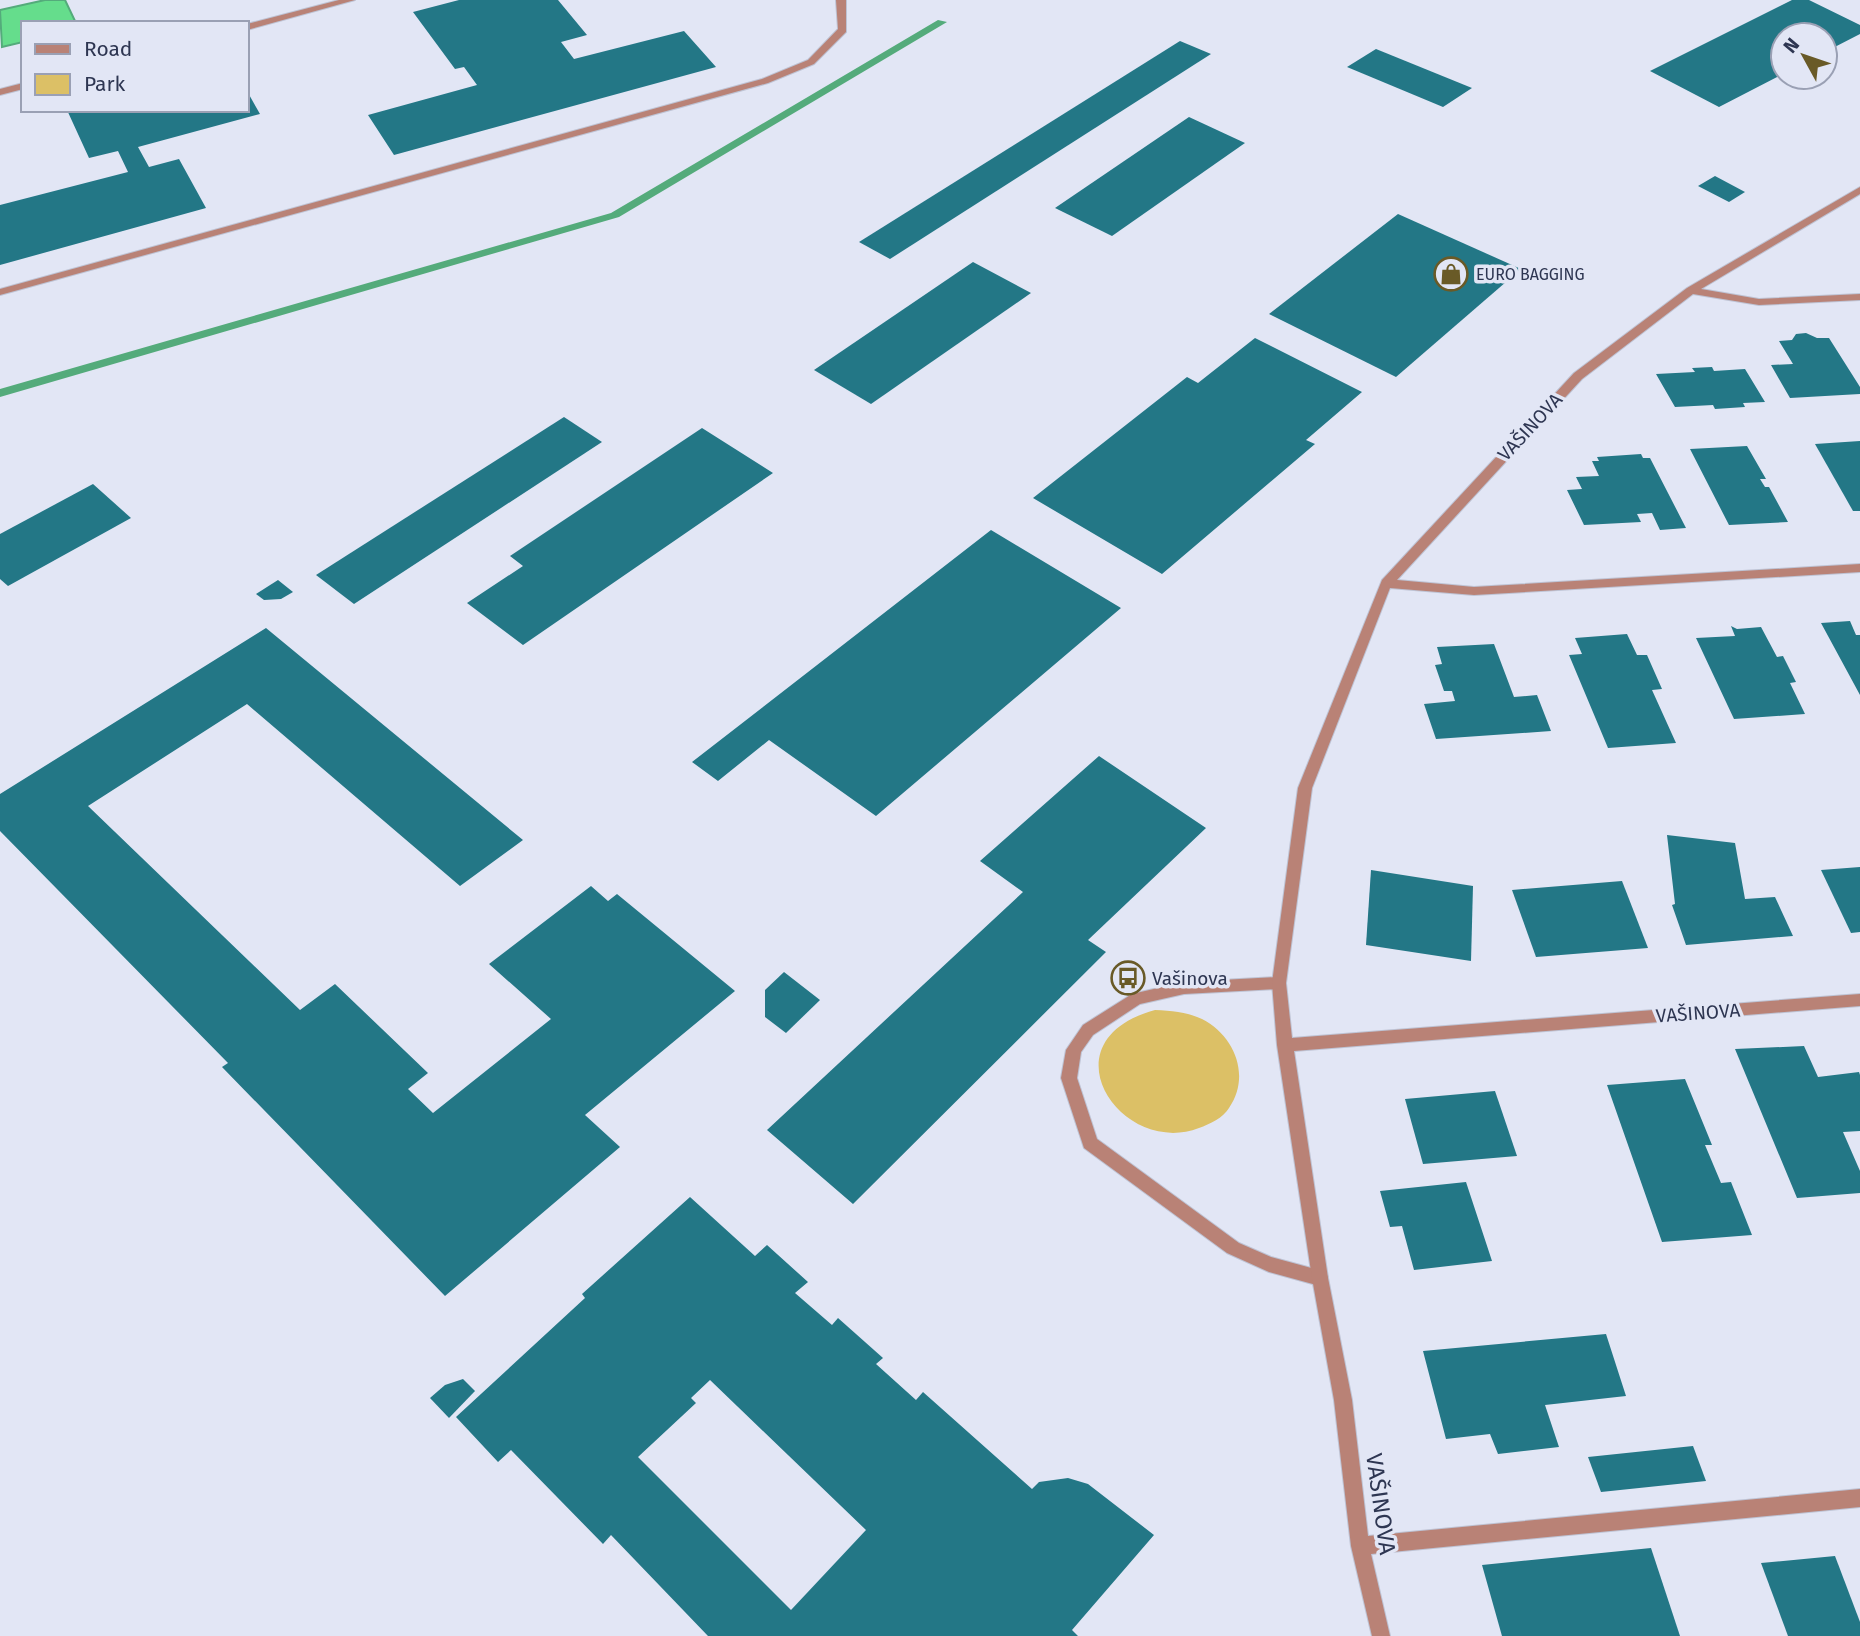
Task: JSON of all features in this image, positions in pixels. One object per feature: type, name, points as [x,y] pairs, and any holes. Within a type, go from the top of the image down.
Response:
[{"type":"street","points":[[248,27],[350,0]]},
{"type":"street","points":[[0,292],[765,81],[811,62],[843,30],[841,0]]},
{"type":"street","points":[[0,92],[21,87]]},
{"type":"street","name":"VAŠINOVA","points":[[1381,1636],[1360,1546],[1343,1399],[1320,1278],[1285,1045],[1279,983],[1305,788],[1386,583],[1578,376],[1691,290],[1860,190]]},
{"type":"street","points":[[1691,290],[1759,302],[1860,297]]},
{"type":"street","points":[[1386,583],[1474,591],[1860,568]]},
{"type":"street","points":[[1279,983],[1184,988],[1137,998],[1088,1030],[1074,1050],[1069,1079],[1090,1143],[1233,1248],[1269,1264],[1320,1278]]},
{"type":"street","name":"VAŠINOVA","points":[[1285,1045],[1860,1000]]},
{"type":"street","points":[[1360,1546],[1860,1498]]},
{"type":"green space","points":[[1155,1010],[1185,1013],[1202,1019],[1214,1026],[1231,1046],[1239,1070],[1236,1096],[1223,1115],[1212,1123],[1170,1133],[1143,1127],[1121,1112],[1105,1092],[1099,1069],[1103,1046],[1121,1025]]},
{"type":"shaded area","points":[[45,0],[65,0],[75,21],[21,21],[21,42],[2,47],[0,10]]},
{"type":"building","points":[[459,0],[558,0],[587,35],[561,42],[574,59],[684,31],[716,67],[394,155],[368,115],[477,85],[464,67],[455,69],[413,12]]},
{"type":"building","points":[[1792,0],[1809,0],[1860,25],[1860,34],[1839,45],[1839,21],[1769,21],[1769,81],[1719,107],[1650,71]]},
{"type":"building","points":[[1180,41],[1211,54],[890,259],[859,242]]},
{"type":"building","points":[[1376,49],[1472,88],[1443,107],[1347,67]]},
{"type":"building","points":[[248,93],[260,114],[138,147],[149,167],[179,159],[206,208],[0,265],[0,205],[128,172],[118,151],[89,158],[68,112],[248,112]]},
{"type":"building","points":[[1189,117],[1245,143],[1112,236],[1055,208]]},
{"type":"building","points":[[1715,176],[1745,192],[1729,202],[1698,186]]},
{"type":"building","points":[[1398,214],[1521,269],[1396,377],[1269,314]]},
{"type":"building","points":[[973,262],[1031,293],[871,404],[814,370]]},
{"type":"building","points":[[1806,333],[1817,338],[1829,338],[1860,387],[1860,394],[1790,398],[1771,365],[1793,364],[1779,341],[1792,340],[1796,334]]},
{"type":"building","points":[[1255,338],[1362,392],[1306,440],[1315,444],[1162,574],[1033,498],[1187,377],[1198,383]]},
{"type":"building","points":[[1712,367],[1714,371],[1745,369],[1765,402],[1743,403],[1745,407],[1715,409],[1713,405],[1675,407],[1656,374],[1695,372],[1692,368]]},
{"type":"building","points":[[564,417],[602,442],[354,604],[316,575]]},
{"type":"building","points":[[702,428],[773,473],[523,645],[467,603],[523,566],[510,556]]},
{"type":"building","points":[[1860,441],[1860,511],[1853,511],[1815,444]]},
{"type":"building","points":[[1747,446],[1766,479],[1760,479],[1765,487],[1769,487],[1788,522],[1729,525],[1690,449]]},
{"type":"building","points":[[1641,454],[1643,458],[1650,458],[1686,528],[1660,530],[1652,513],[1637,514],[1641,522],[1584,525],[1567,490],[1582,489],[1576,477],[1599,476],[1592,461],[1599,461],[1597,457]]},
{"type":"building","points":[[93,484],[131,518],[8,586],[0,579],[0,534]]},
{"type":"building","points":[[991,530],[1121,608],[876,816],[769,740],[718,781],[692,762]]},
{"type":"building","points":[[278,580],[293,592],[281,599],[264,600],[256,594]]},
{"type":"building","points":[[1850,621],[1856,635],[1860,635],[1860,695],[1821,623]]},
{"type":"building","points":[[1731,626],[1737,629],[1761,627],[1777,657],[1783,656],[1796,682],[1790,683],[1805,714],[1734,719],[1696,638],[1735,636]]},
{"type":"building","points":[[266,628],[523,840],[460,886],[247,704],[88,806],[300,1010],[335,984],[428,1073],[408,1089],[433,1113],[551,1019],[489,964],[591,886],[608,901],[617,894],[735,991],[585,1115],[620,1147],[445,1296],[222,1067],[228,1063],[0,831],[0,794]]},
{"type":"building","points":[[1627,634],[1637,655],[1647,655],[1662,689],[1652,690],[1676,743],[1608,748],[1569,655],[1582,654],[1575,638]]},
{"type":"building","points":[[1494,644],[1514,697],[1537,695],[1551,731],[1436,739],[1424,704],[1455,701],[1452,691],[1444,691],[1435,665],[1442,664],[1437,647]]},
{"type":"building","points":[[1099,756],[1206,828],[1088,940],[1106,952],[853,1204],[767,1130],[1023,892],[980,861]]},
{"type":"building","points":[[1667,835],[1735,843],[1745,899],[1775,897],[1793,936],[1686,945],[1672,905],[1675,904]]},
{"type":"building","points":[[1860,867],[1860,932],[1851,933],[1821,870]]},
{"type":"building","points":[[1371,870],[1473,886],[1471,961],[1366,945]]},
{"type":"building","points":[[1622,881],[1648,948],[1536,957],[1512,890]]},
{"type":"building","points":[[784,972],[820,1000],[786,1033],[765,1017],[765,990]]},
{"type":"building","points":[[1804,1046],[1818,1077],[1859,1072],[1860,1131],[1843,1132],[1860,1171],[1860,1193],[1797,1198],[1735,1049]]},
{"type":"building","points":[[1685,1079],[1712,1145],[1705,1145],[1721,1183],[1731,1182],[1752,1235],[1662,1242],[1607,1085]]},
{"type":"building","points":[[1495,1091],[1517,1156],[1423,1164],[1405,1099]]},
{"type":"building","points":[[1466,1182],[1492,1261],[1414,1270],[1402,1226],[1390,1227],[1380,1191]]},
{"type":"building","points":[[690,1197],[755,1256],[767,1245],[808,1282],[795,1293],[832,1325],[838,1318],[883,1358],[876,1364],[916,1400],[923,1392],[1032,1489],[1039,1482],[1068,1478],[1088,1484],[1154,1535],[1072,1630],[1078,1636],[708,1636],[611,1535],[603,1544],[511,1450],[498,1462],[456,1417],[585,1298],[582,1294]],"holes":[[[710,1380],[866,1530],[791,1610],[638,1457],[696,1403],[691,1398]]]},
{"type":"building","points":[[1606,1334],[1626,1396],[1545,1405],[1559,1447],[1498,1454],[1490,1434],[1446,1439],[1423,1351]]},
{"type":"building","points":[[463,1379],[475,1391],[449,1418],[430,1398],[445,1385]]},
{"type":"building","points":[[1693,1446],[1706,1481],[1601,1492],[1588,1457]]},
{"type":"building","points":[[1651,1548],[1680,1636],[1502,1636],[1482,1565]]},
{"type":"building","points":[[1835,1556],[1860,1622],[1860,1636],[1788,1636],[1761,1563]]},
{"type":"waterway","points":[[0,393],[615,215],[942,22]]},
{"type":"place","name":"EURO BAGGING","points":[[1451,274]]},
{"type":"place","name":"Vašinova","points":[[1128,978]]}]
